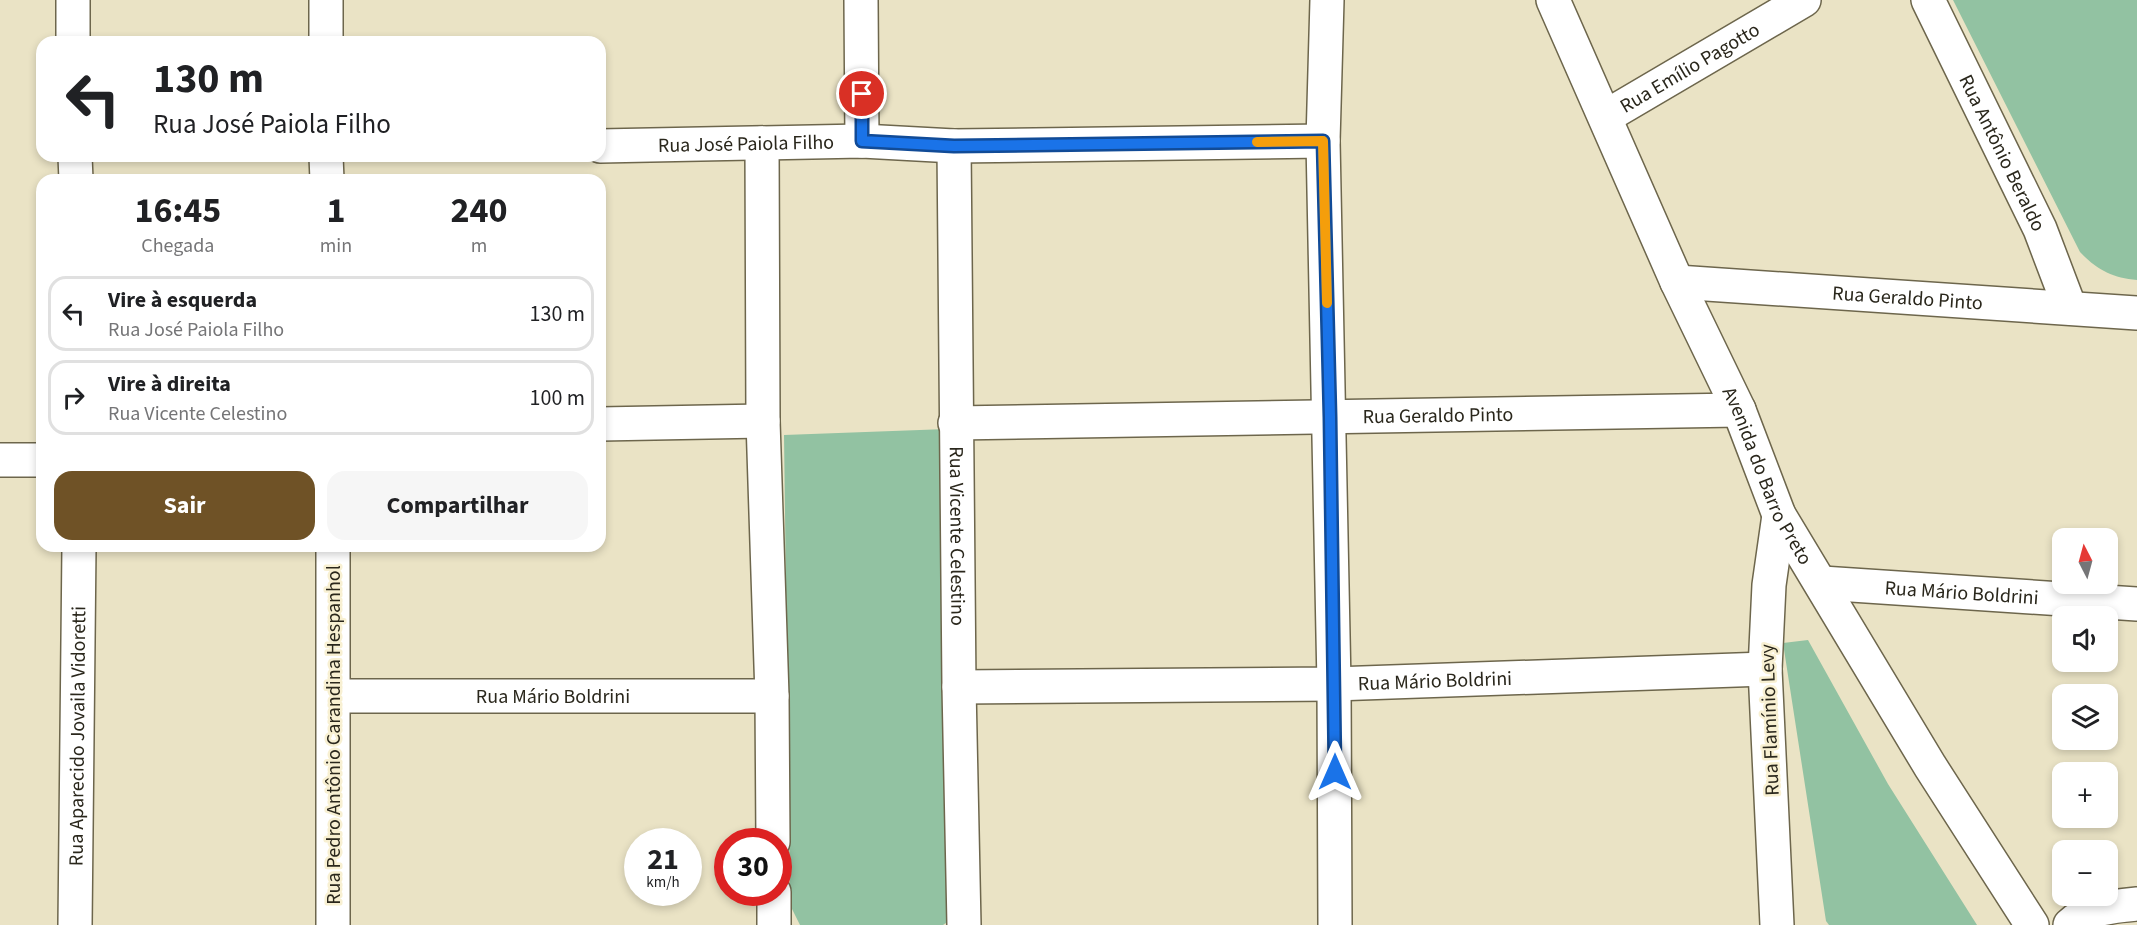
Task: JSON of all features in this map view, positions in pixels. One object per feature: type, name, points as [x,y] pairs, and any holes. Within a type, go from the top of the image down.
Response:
[{"type":"street","points":[[73,0],[73,36]]},
{"type":"street","points":[[326,0],[326,36]]},
{"type":"street","points":[[861,0],[862,141]]},
{"type":"street","points":[[1327,0],[1323,141],[1330,417],[1335,925]]},
{"type":"street","name":"Avenida do Barro Preto","points":[[1553,0],[1677,282],[1739,410],[1779,515],[1930,766],[2032,925]]},
{"type":"street","name":"Rua Emílio Pagotto","points":[[1605,117],[1804,0]]},
{"type":"street","name":"Rua Antônio Beraldo","points":[[1928,0],[2040,229],[2070,308]]},
{"type":"street","name":"Rua José Paiola Filho","points":[[606,146],[862,141],[954,146],[1323,141]]},
{"type":"street","points":[[762,143],[763,421],[772,696],[773,828]]},
{"type":"street","name":"Rua Vicente Celestino","points":[[954,146],[955,423],[964,925]]},
{"type":"street","name":"Rua Geraldo Pinto","points":[[1677,282],[2137,313]]},
{"type":"street","name":"Rua Geraldo Pinto","points":[[955,423],[1739,410]]},
{"type":"street","points":[[606,424],[763,421]]},
{"type":"street","points":[[0,460],[36,460]]},
{"type":"street","name":"Rua Flamínio Levy","points":[[1777,925],[1765,669],[1769,585],[1779,515]]},
{"type":"street","name":"Rua Aparecido Jovaila Vidoretti","points":[[75,925],[79,552]]},
{"type":"street","name":"Rua Pedro Antônio Carandina Hespanhol","points":[[333,552],[333,925]]},
{"type":"street","name":"Rua Mário Boldrini","points":[[1822,584],[2137,604]]},
{"type":"street","name":"Rua Mário Boldrini","points":[[959,687],[1334,684],[1765,669]]},
{"type":"street","name":"Rua Mário Boldrini","points":[[333,696],[772,696]]},
{"type":"street","points":[[2070,925],[2094,911],[2137,904]]},
{"type":"street","points":[[774,906],[774,925]]},
{"type":"green space","points":[[1953,0],[2137,0],[2137,280],[2106,272],[2080,252]]},
{"type":"green space","points":[[947,429],[951,899],[946,923],[943,925],[800,925],[790,906],[792,828],[789,828],[784,435]]},
{"type":"green space","points":[[1808,640],[1888,784],[1977,925],[1829,925],[1826,921],[1783,643]]},
{"type":"slow traffic","points":[[1257,142],[1323,141],[1327,303]]},
{"type":"route","points":[[862,94],[862,141],[954,146],[1323,141],[1335,772]]}]
